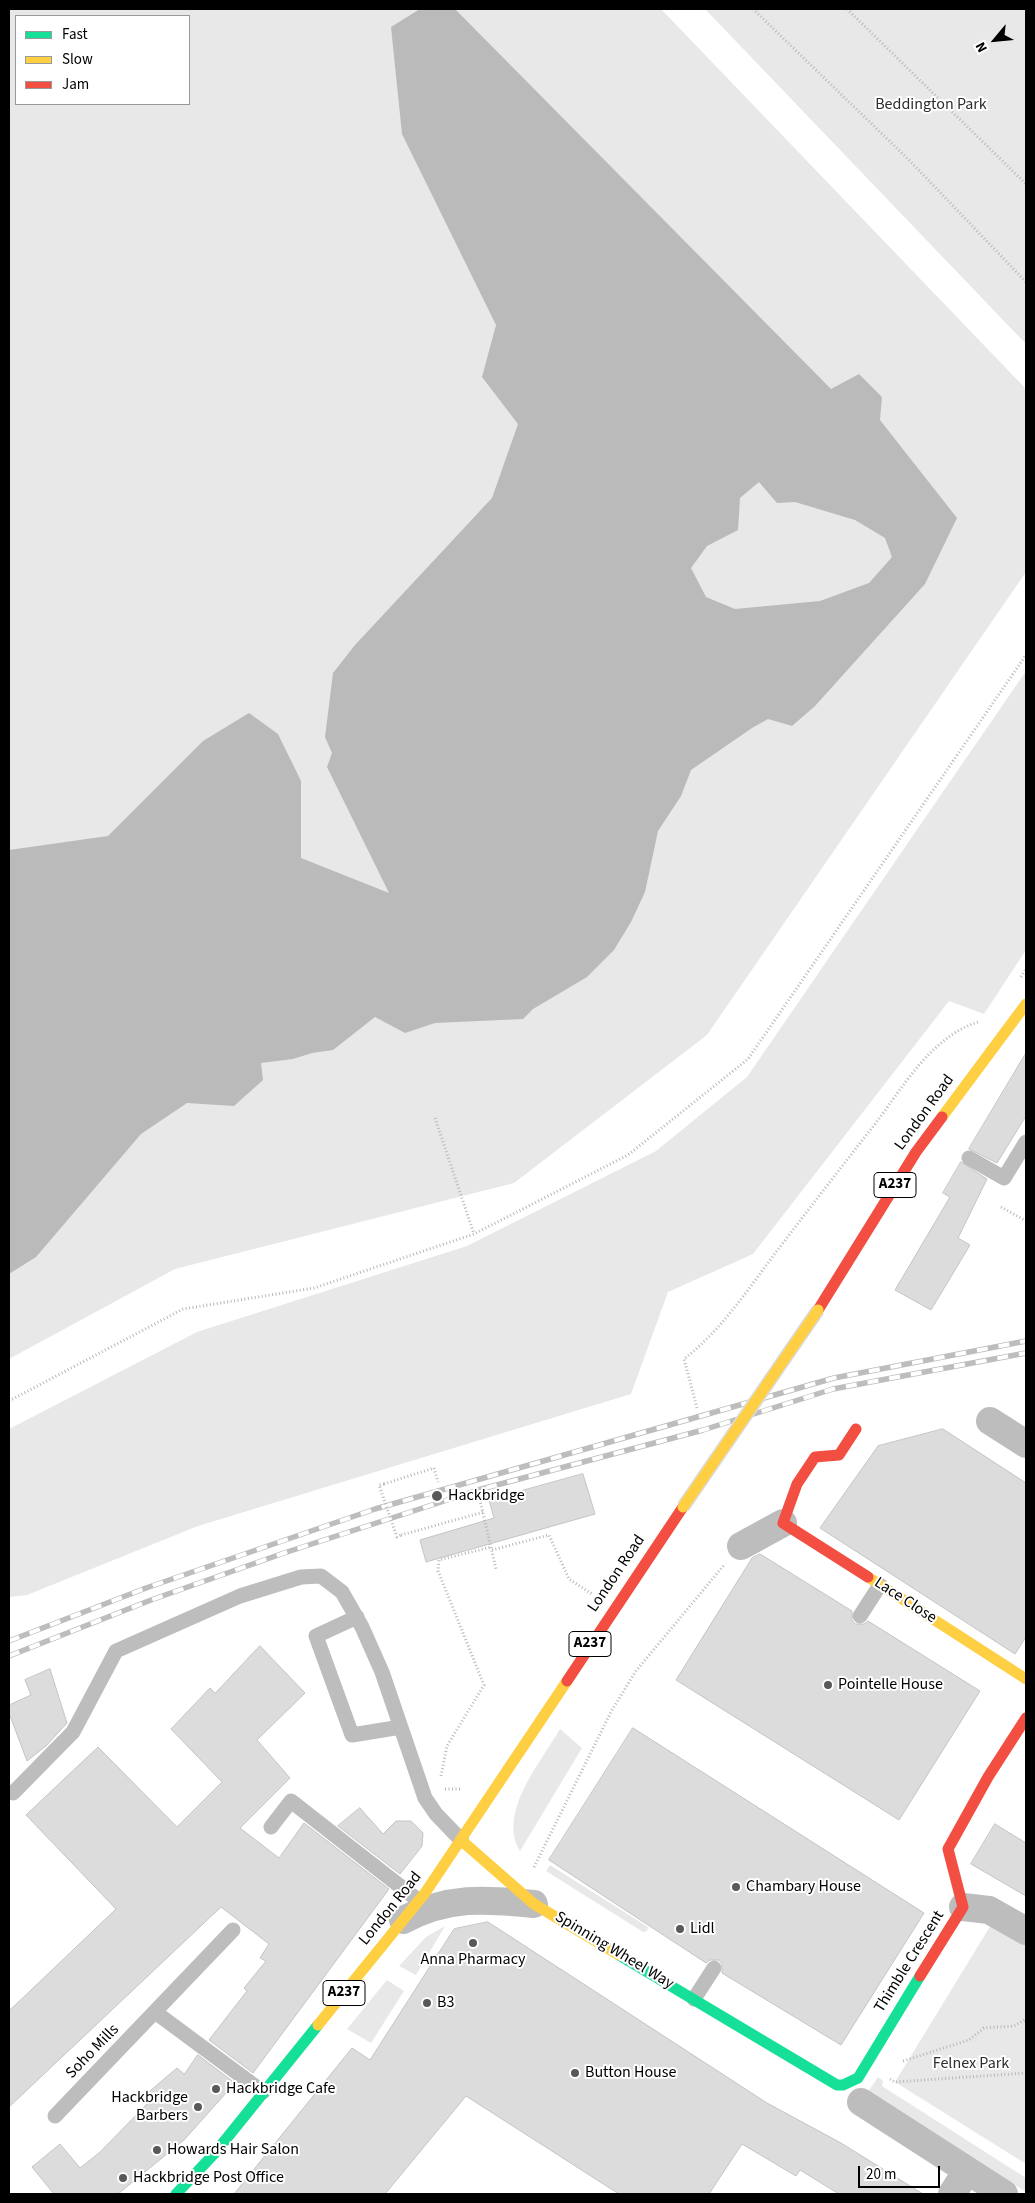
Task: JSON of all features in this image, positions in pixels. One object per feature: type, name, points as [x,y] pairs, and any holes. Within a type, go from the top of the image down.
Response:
[{"type":"main road","name":"London Road","points":[[176,2194],[214,2154],[411,1910],[462,1841],[512,1760],[818,1310],[916,1152],[1026,1004]]},
{"type":"main road","points":[[783,1523],[797,1484],[815,1457],[839,1455],[856,1429]]},
{"type":"main road","name":"Lace Close","points":[[783,1523],[1026,1680]]},
{"type":"main road","name":"Thimble Crescent","points":[[854,2093],[858,2078],[962,1907],[948,1850],[988,1777],[1026,1718]]},
{"type":"main road","name":"Spinning Wheel Way","points":[[462,1841],[528,1898],[837,2085],[854,2093]]},
{"type":"street","points":[[990,1421],[1026,1444]]},
{"type":"street","points":[[741,1546],[783,1523]]},
{"type":"street","name":"Spinning Wheel Way","points":[[411,1910],[469,1899],[528,1898]]},
{"type":"street","points":[[962,1907],[989,1910],[1026,1931]]},
{"type":"street","name":"Spinning Wheel Way","points":[[854,2093],[967,2171],[1004,2194]]},
{"type":"street","points":[[952,2194],[967,2171]]},
{"type":"lane","points":[[969,1158],[1004,1178],[1026,1142]]},
{"type":"lane","points":[[13,1792],[73,1732],[116,1651],[240,1596],[301,1577],[321,1576],[342,1592],[357,1617],[382,1672],[425,1798],[436,1814],[462,1841]]},
{"type":"lane","points":[[860,1616],[880,1585]]},
{"type":"lane","points":[[357,1617],[316,1636],[352,1735],[401,1727]]},
{"type":"lane","points":[[271,1827],[291,1801],[411,1910]]},
{"type":"lane","name":"Soho Mills","points":[[55,2116],[233,1930]]},
{"type":"lane","points":[[694,1999],[714,1968]]},
{"type":"lane","points":[[155,2012],[263,2092]]},
{"type":"path","points":[[753,9],[909,160],[1026,282]]},
{"type":"path","points":[[847,9],[1026,184]]},
{"type":"path","points":[[9,1401],[183,1309],[314,1288],[474,1234],[628,1155],[748,1059],[1026,654]]},
{"type":"path","points":[[697,1408],[684,1359],[705,1343],[744,1296],[899,1092],[935,1048],[948,1036],[962,1028],[982,1022]]},
{"type":"path","points":[[435,1118],[474,1234]]},
{"type":"path","points":[[1001,1207],[1026,1221]]},
{"type":"path","points":[[438,1482],[434,1468],[379,1485],[397,1536],[484,1512]]},
{"type":"path","points":[[479,1496],[496,1569]]},
{"type":"path","points":[[440,1780],[447,1746],[484,1686],[438,1570],[439,1560],[549,1535],[569,1579],[594,1596]]},
{"type":"path","points":[[528,1898],[612,1710],[636,1671],[741,1546]]},
{"type":"path","points":[[439,1788],[451,1790]]},
{"type":"path","points":[[898,2062],[969,2040],[984,2028],[1014,2026],[1026,2019]]},
{"type":"path","points":[[867,2063],[895,2082],[1026,2073]]},
{"type":"green space","points":[[9,9],[661,9],[1026,389],[1026,572],[707,1035],[514,1183],[175,1269],[9,1359]]},
{"type":"green space","name":"Beddington Park","points":[[705,9],[1026,9],[1026,344]]},
{"type":"green space","points":[[1026,671],[1026,950],[984,1014],[949,1001],[753,1254],[668,1292],[631,1394],[198,1526],[27,1595],[9,1597],[9,1429],[197,1332],[467,1246],[656,1151],[747,1077]]},
{"type":"green space","points":[[560,1729],[582,1748],[520,1851],[514,1836],[514,1821],[518,1804],[524,1788]]},
{"type":"green space","points":[[550,1865],[648,1927],[647,1931],[643,1932],[546,1871]]},
{"type":"green space","name":"Felnex Park","points":[[991,1925],[1026,1943],[1026,2164],[895,2082]]},
{"type":"green space","points":[[445,1926],[416,1975],[399,1966],[426,1937]]},
{"type":"green space","points":[[387,1980],[404,1991],[371,2043],[347,2029]]},
{"type":"green space","points":[[878,2077],[883,2081],[882,2086],[1026,2178],[1026,2192],[880,2099],[866,2095]]},
{"type":"shaded area","points":[[420,9],[455,9],[831,389],[859,374],[882,397],[880,420],[957,518],[925,584],[815,706],[792,726],[768,719],[691,770],[681,796],[658,831],[645,892],[631,922],[614,950],[587,977],[533,1009],[523,1019],[435,1023],[405,1033],[375,1017],[333,1050],[312,1053],[293,1059],[261,1063],[263,1080],[234,1106],[187,1103],[141,1134],[36,1257],[9,1274],[9,850],[108,836],[203,741],[249,713],[278,734],[301,781],[301,858],[389,893],[327,767],[332,753],[325,737],[333,673],[355,645],[492,498],[518,424],[482,377],[496,325],[402,134],[391,27]],"holes":[[[759,482],[777,503],[795,502],[855,520],[885,538],[892,557],[869,583],[820,601],[735,609],[706,597],[691,568],[707,546],[738,530],[740,498]]]},
{"type":"building","points":[[1026,1053],[1026,1116],[997,1163],[969,1149]]},
{"type":"building","points":[[961,1162],[987,1179],[958,1238],[970,1245],[931,1310],[895,1290],[950,1197],[943,1193]]},
{"type":"building","points":[[943,1429],[1026,1483],[1026,1637],[1015,1654],[820,1528],[878,1446]]},
{"type":"building","points":[[583,1474],[595,1514],[426,1562],[420,1540],[494,1518],[489,1500]]},
{"type":"building","name":"Pointelle House","points":[[760,1554],[852,1611],[852,1620],[855,1624],[864,1624],[868,1621],[980,1691],[899,1820],[676,1680],[752,1558]]},
{"type":"building","points":[[260,1646],[305,1693],[257,1740],[290,1778],[240,1828],[279,1858],[304,1823],[389,1889],[253,2073],[209,2040],[247,1991],[244,1988],[266,1961],[260,1958],[269,1944],[221,1907],[9,2107],[9,2011],[116,1909],[26,1815],[98,1747],[177,1827],[222,1782],[171,1729],[210,1688],[215,1693]]},
{"type":"building","points":[[50,1669],[67,1723],[46,1746],[27,1761],[9,1713],[9,1705],[31,1695],[25,1680]]},
{"type":"building","name":"Chambary House","points":[[633,1728],[924,1913],[841,2045],[722,1973],[722,1964],[719,1960],[710,1960],[706,1963],[549,1860]]},
{"type":"building","points":[[360,1808],[383,1834],[396,1821],[411,1821],[423,1833],[422,1846],[400,1874],[338,1826]]},
{"type":"building","points":[[995,1824],[1026,1843],[1026,1896],[971,1864]]},
{"type":"building","name":"Button House","points":[[488,1922],[767,2103],[841,2143],[923,2194],[839,2194],[800,2170],[796,2176],[742,2144],[709,2194],[619,2194],[466,2096],[385,2194],[234,2194],[352,2048],[370,2060],[454,1929]]},
{"type":"building","points":[[198,2055],[235,2083],[184,2140],[118,2194],[54,2194],[32,2167],[60,2144],[80,2168],[99,2153],[149,2102],[144,2096],[177,2068],[184,2074]]},
{"type":"railway","points":[[9,1641],[146,1588],[375,1509],[834,1378],[1026,1341]]},
{"type":"railway","points":[[9,1656],[151,1600],[284,1553],[478,1490],[703,1430],[833,1389],[1026,1353]]},
{"type":"traffic: fast","points":[[619,1955],[837,2085],[843,2085],[858,2078],[920,1976]]},
{"type":"traffic: fast","points":[[176,2194],[214,2154],[318,2025]]},
{"type":"traffic: slow","points":[[942,1117],[1026,1004]]},
{"type":"traffic: slow","points":[[683,1507],[818,1310]]},
{"type":"traffic: slow","points":[[868,1577],[1026,1679]]},
{"type":"traffic: slow","points":[[318,2025],[425,1893],[567,1681]]},
{"type":"traffic: slow","points":[[462,1841],[534,1904],[619,1955]]},
{"type":"traffic: jam","points":[[818,1310],[916,1152],[942,1117]]},
{"type":"traffic: jam","points":[[856,1429],[839,1455],[815,1457],[797,1484],[783,1523],[868,1577]]},
{"type":"traffic: jam","points":[[567,1681],[683,1507]]},
{"type":"traffic: jam","points":[[920,1976],[963,1907],[948,1849],[988,1777],[1026,1718]]},
{"type":"place","name":"Hackbridge","points":[[437,1496]]},
{"type":"place","name":"Pointelle House","points":[[828,1685]]},
{"type":"place","name":"Chambary House","points":[[736,1887]]},
{"type":"place","name":"Lidl","points":[[680,1929]]},
{"type":"place","name":"Anna Pharmacy","points":[[473,1943]]},
{"type":"place","name":"B3","points":[[427,2003]]},
{"type":"place","name":"Button House","points":[[575,2073]]},
{"type":"place","name":"Hackbridge Cafe","points":[[216,2089]]},
{"type":"place","name":"Hackbridge Barbers","points":[[198,2107]]},
{"type":"place","name":"Howards Hair Salon","points":[[157,2150]]},
{"type":"place","name":"Hackbridge Post Office","points":[[123,2178]]}]
